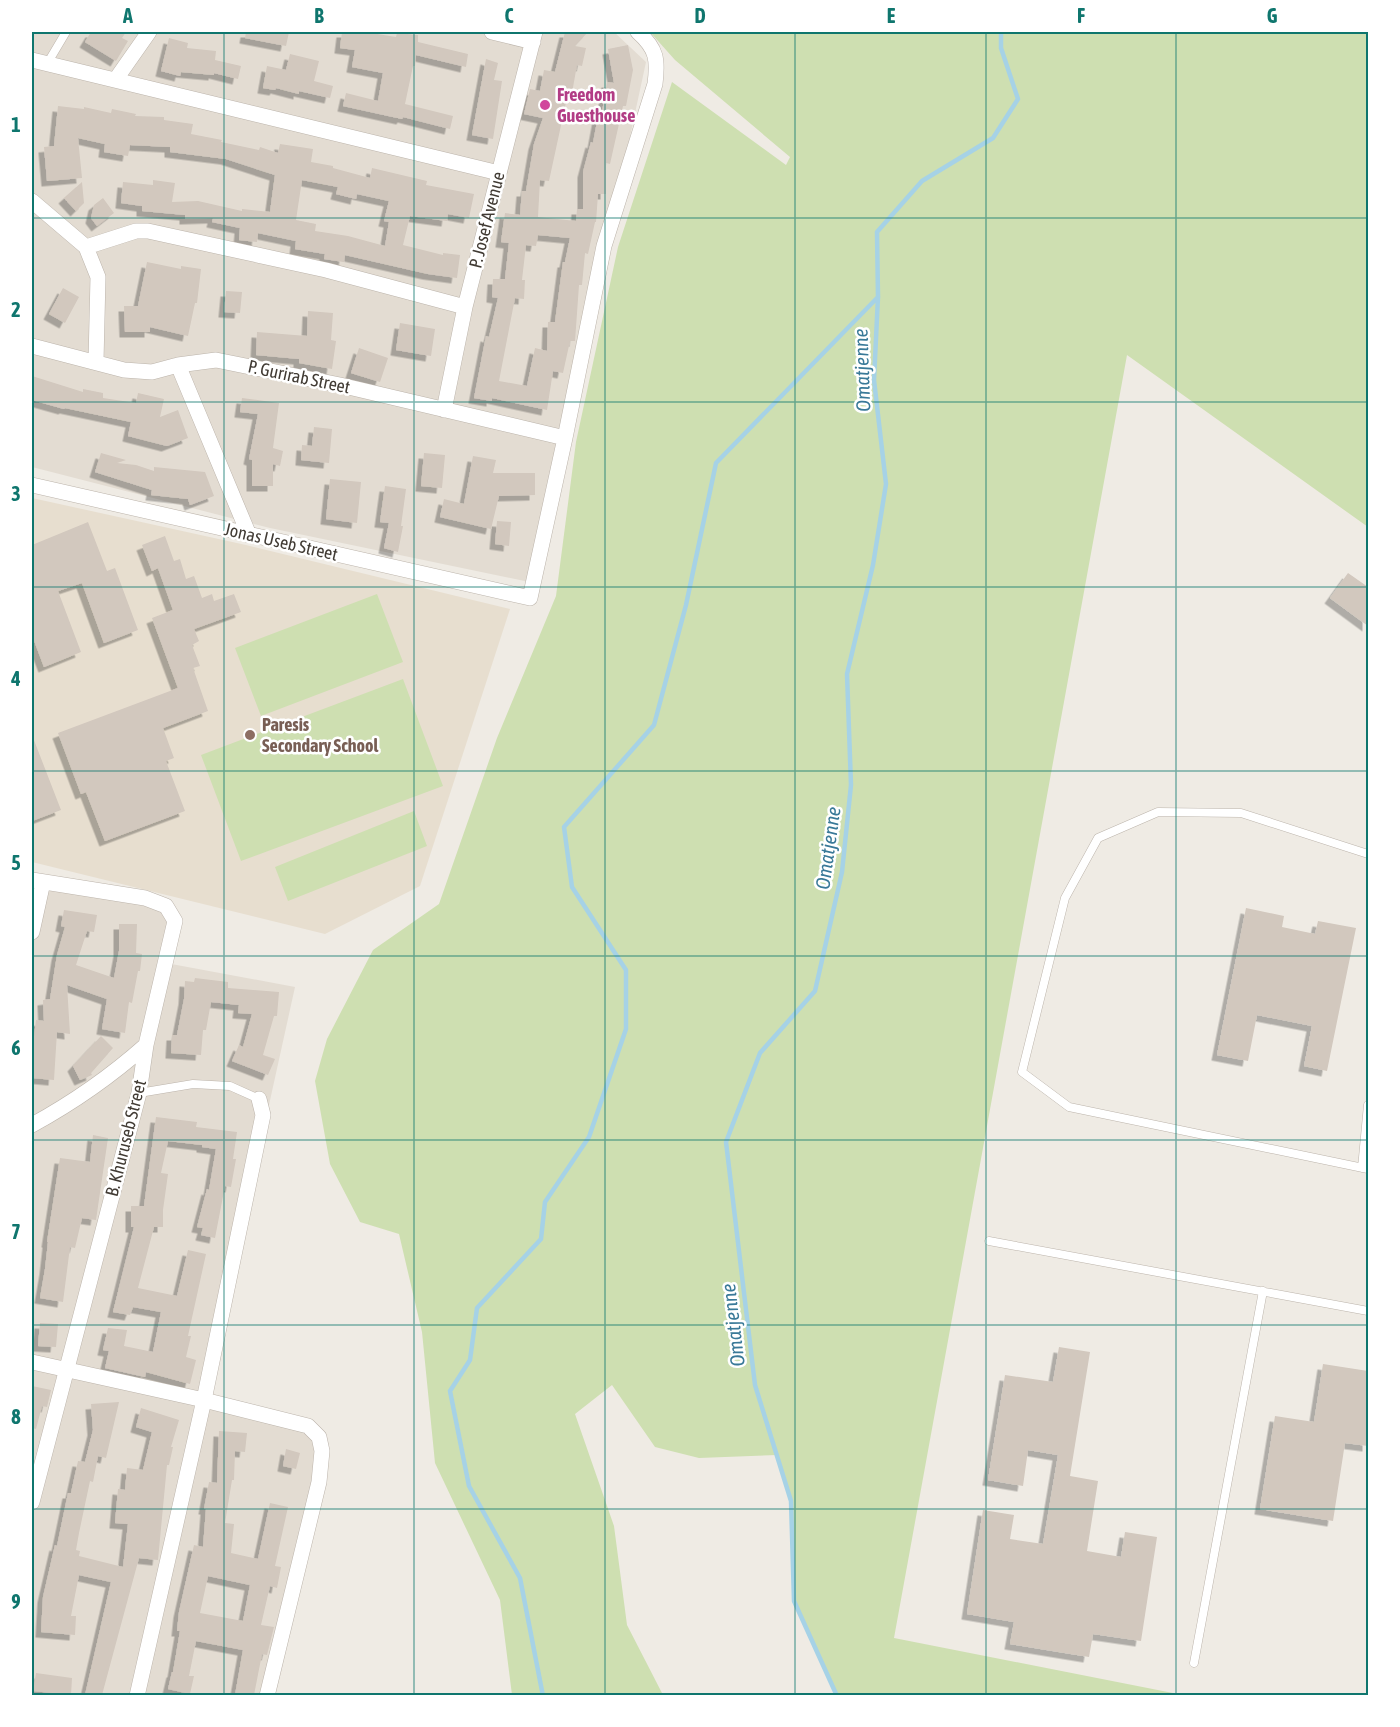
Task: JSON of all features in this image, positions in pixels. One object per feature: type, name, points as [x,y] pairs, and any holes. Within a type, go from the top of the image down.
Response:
[{"type":"street","points":[[116,79],[149,32]]},
{"type":"street","points":[[492,32],[534,37]]},
{"type":"street","points":[[565,438],[604,246],[655,84],[658,61],[646,39],[638,32]]},
{"type":"street","name":"P. Josef Avenue","points":[[444,410],[465,307],[534,37]]},
{"type":"street","points":[[32,60],[408,153],[499,173]]},
{"type":"street","points":[[32,201],[86,247],[98,277],[96,361]]},
{"type":"street","points":[[86,247],[136,231],[148,231],[326,270],[465,307]]},
{"type":"street","name":"P. Gurirab Street","points":[[32,346],[124,370],[152,372],[178,365],[216,360],[330,383],[565,438]]},
{"type":"street","points":[[178,365],[249,535]]},
{"type":"street","name":"Jonas Useb Street","points":[[32,485],[530,598],[565,438]]},
{"type":"street","points":[[32,932],[37,881]]},
{"type":"street","name":"B. Khuruseb Street","points":[[32,1502],[139,1093],[146,1045],[175,921],[166,906],[145,898],[37,881]]},
{"type":"street","points":[[32,1125],[116,1073],[146,1045]]},
{"type":"street","points":[[137,1695],[204,1400],[263,1115],[260,1100]]},
{"type":"street","points":[[32,1362],[204,1400],[308,1426],[319,1437],[322,1451],[319,1482],[267,1695]]},
{"type":"lane","points":[[47,64],[66,32]]},
{"type":"lane","points":[[1368,854],[1241,813],[1158,812],[1098,838],[1065,898],[1022,1072],[1069,1107],[1365,1168],[1368,1105]]},
{"type":"lane","points":[[139,1093],[193,1084],[230,1086],[260,1100]]},
{"type":"lane","points":[[989,1241],[1368,1311]]},
{"type":"lane","points":[[1194,1663],[1263,1291]]},
{"type":"shaded area","points":[[32,32],[614,32],[646,62],[534,583],[270,528],[32,467]]},
{"type":"shaded area","name":"Paresis Secondary School","points":[[32,498],[246,545],[510,609],[420,886],[325,934],[32,862]]},
{"type":"shaded area","points":[[32,880],[145,898],[175,921],[166,963],[295,987],[204,1400],[308,1426],[322,1451],[268,1695],[32,1695]]},
{"type":"green space","points":[[650,32],[1368,32],[1368,527],[1127,355],[894,1638],[1183,1695],[837,1695],[794,1601],[791,1501],[777,1455],[699,1458],[655,1447],[612,1385],[575,1414],[614,1526],[627,1625],[663,1695],[512,1695],[500,1600],[435,1463],[422,1332],[399,1234],[360,1222],[330,1164],[315,1081],[327,1039],[373,950],[439,904],[497,738],[556,596],[576,442],[618,247],[672,82],[786,165],[790,157],[675,60]]},
{"type":"green space","points":[[377,594],[403,662],[261,716],[235,648]]},
{"type":"green space","points":[[403,679],[443,786],[241,861],[201,755]]},
{"type":"green space","points":[[414,811],[427,846],[288,901],[275,867]]},
{"type":"building","points":[[91,32],[126,32],[122,38],[128,41],[116,61],[85,42]]},
{"type":"building","points":[[246,32],[289,32],[286,46],[245,38]]},
{"type":"building","points":[[342,32],[365,32],[396,37],[397,33],[418,35],[418,42],[468,54],[466,67],[416,55],[415,66],[413,66],[405,104],[453,116],[450,129],[403,117],[402,119],[343,106],[346,93],[378,101],[383,73],[352,67],[355,50],[340,48]]},
{"type":"building","points":[[565,32],[588,32],[575,46],[586,48],[582,66],[577,65],[572,93],[568,93],[549,181],[540,180],[538,217],[576,221],[577,209],[583,209],[583,172],[591,142],[593,143],[599,111],[602,112],[607,82],[614,83],[608,49],[628,45],[633,70],[610,164],[606,163],[606,194],[598,194],[596,222],[588,254],[585,253],[582,285],[579,285],[575,341],[570,341],[563,373],[553,371],[547,410],[492,398],[492,401],[474,398],[486,336],[489,337],[498,298],[492,297],[493,279],[505,279],[509,243],[501,242],[505,213],[520,215],[522,191],[526,191],[534,144],[543,118],[524,114],[530,89],[540,91],[544,70],[555,72]],"holes":[[[538,235],[570,238],[565,262],[563,262],[555,322],[548,322],[547,351],[535,348],[527,386],[499,381],[515,298],[524,299],[525,280],[522,280],[526,245],[536,246]]]},
{"type":"building","points":[[169,38],[188,43],[187,48],[216,51],[215,60],[241,66],[238,79],[214,73],[214,75],[181,72],[180,76],[161,71]]},
{"type":"building","points":[[290,54],[319,61],[314,81],[333,86],[330,98],[299,91],[299,94],[276,88],[275,90],[263,88],[267,66],[286,70]]},
{"type":"building","points":[[486,59],[498,63],[494,80],[502,81],[493,139],[472,135]]},
{"type":"building","points":[[58,106],[84,109],[84,107],[111,113],[112,109],[136,114],[135,116],[164,117],[164,120],[193,124],[191,134],[259,150],[260,147],[278,153],[280,144],[313,149],[311,162],[333,166],[333,168],[370,178],[372,168],[427,181],[426,185],[474,194],[469,218],[448,214],[447,221],[410,216],[403,245],[443,255],[443,253],[460,255],[457,278],[428,274],[345,255],[344,262],[324,259],[325,254],[295,249],[296,241],[258,233],[257,242],[239,240],[240,228],[212,222],[213,218],[185,219],[185,215],[142,211],[142,206],[121,203],[123,182],[153,185],[153,180],[175,183],[172,202],[198,201],[242,211],[242,209],[270,212],[275,175],[226,159],[170,152],[170,147],[130,145],[128,156],[104,152],[105,144],[78,138],[82,178],[47,181],[44,147],[54,146]],"holes":[[[302,180],[338,187],[336,194],[356,199],[357,194],[389,201],[384,221],[389,222],[385,246],[348,236],[315,231],[316,224],[296,220]]]},
{"type":"building","points":[[82,182],[84,203],[76,211],[64,198]]},
{"type":"building","points":[[103,198],[114,213],[97,226],[91,218],[94,205]]},
{"type":"building","points":[[147,262],[181,269],[181,266],[201,269],[197,303],[195,303],[188,336],[150,327],[150,332],[125,332],[124,306],[138,306]]},
{"type":"building","points":[[63,288],[79,297],[65,323],[49,314]]},
{"type":"building","points":[[226,291],[242,292],[240,313],[224,312]]},
{"type":"building","points":[[308,311],[333,313],[331,340],[336,341],[332,369],[299,363],[299,359],[256,355],[257,332],[307,336]]},
{"type":"building","points":[[400,323],[435,329],[431,356],[396,350]]},
{"type":"building","points":[[359,348],[388,358],[380,382],[351,373]]},
{"type":"building","points":[[32,376],[83,392],[83,389],[103,393],[103,398],[136,403],[138,393],[164,399],[160,417],[178,410],[188,438],[167,446],[128,436],[131,422],[64,409],[32,400]]},
{"type":"building","points":[[242,398],[279,403],[273,448],[283,451],[280,466],[273,464],[273,486],[252,486],[252,460],[249,459],[258,414],[240,412]]},
{"type":"building","points":[[314,427],[332,429],[329,463],[301,460],[302,445],[312,446]]},
{"type":"building","points":[[101,453],[126,460],[117,463],[136,465],[154,471],[154,467],[205,472],[214,496],[190,505],[188,499],[151,495],[152,490],[95,472]]},
{"type":"building","points":[[424,453],[445,455],[442,488],[421,486]]},
{"type":"building","points":[[473,456],[496,460],[493,473],[535,473],[535,495],[499,496],[491,529],[440,517],[444,499],[464,504]]},
{"type":"building","points":[[330,479],[361,482],[357,523],[326,519]]},
{"type":"building","points":[[385,486],[406,489],[398,552],[384,548],[389,523],[380,522]]},
{"type":"building","points":[[497,521],[511,522],[509,546],[495,544]]},
{"type":"building","points":[[88,522],[107,571],[115,568],[138,630],[104,643],[82,583],[58,591],[81,652],[44,667],[32,635],[32,545]]},
{"type":"building","points":[[165,536],[174,561],[180,559],[186,579],[194,576],[202,598],[212,594],[214,601],[234,594],[241,612],[194,629],[199,641],[192,645],[200,666],[193,668],[208,711],[163,728],[174,758],[166,761],[185,811],[105,841],[86,792],[81,794],[58,733],[178,688],[152,618],[173,610],[158,568],[152,571],[142,545]]},
{"type":"building","points":[[1348,573],[1368,587],[1368,626],[1330,598]]},
{"type":"building","points":[[32,735],[61,810],[32,821]]},
{"type":"building","points":[[1246,908],[1284,916],[1282,927],[1315,934],[1318,921],[1356,928],[1327,1071],[1304,1066],[1312,1026],[1257,1015],[1248,1061],[1217,1055]]},
{"type":"building","points":[[64,910],[97,915],[94,932],[87,931],[76,965],[114,978],[119,951],[119,924],[137,924],[136,953],[142,954],[140,971],[138,971],[132,1003],[129,1002],[125,1033],[102,1029],[107,999],[67,985],[70,1034],[57,1032],[54,1080],[32,1078],[36,1020],[44,1021],[43,1000],[50,999],[57,955],[65,927],[61,926]]},
{"type":"building","points":[[195,978],[228,982],[228,988],[279,992],[277,1016],[274,1016],[263,1055],[275,1059],[268,1075],[232,1061],[239,1045],[243,1047],[252,1014],[238,1013],[239,1005],[211,1002],[206,1030],[203,1030],[201,1055],[171,1053],[172,1035],[177,1035],[184,999],[185,981],[194,982]]},
{"type":"building","points":[[101,1036],[113,1048],[91,1073],[92,1075],[80,1080],[73,1066]]},
{"type":"building","points":[[156,1117],[197,1122],[196,1127],[237,1132],[233,1159],[236,1159],[231,1187],[225,1186],[215,1238],[201,1235],[203,1228],[197,1227],[207,1189],[209,1190],[216,1149],[168,1141],[161,1173],[168,1174],[163,1227],[154,1227],[138,1288],[177,1296],[188,1250],[206,1254],[188,1336],[191,1336],[186,1357],[196,1360],[190,1384],[146,1372],[145,1377],[105,1368],[109,1351],[103,1350],[108,1328],[127,1330],[124,1346],[153,1352],[161,1312],[133,1307],[130,1315],[113,1312],[134,1227],[131,1227],[131,1206],[144,1206]]},
{"type":"building","points":[[93,1135],[108,1138],[96,1220],[82,1218],[75,1248],[70,1247],[63,1302],[40,1298],[60,1158],[90,1162]]},
{"type":"building","points":[[40,1323],[58,1324],[56,1347],[38,1346]]},
{"type":"building","points":[[1059,1347],[1090,1352],[1070,1476],[1098,1481],[1087,1551],[1121,1557],[1125,1532],[1157,1537],[1141,1641],[1093,1634],[1089,1657],[1010,1644],[1014,1622],[967,1614],[983,1510],[1014,1515],[1010,1539],[1043,1544],[1058,1455],[1028,1450],[1023,1486],[988,1480],[1005,1375],[1053,1382]]},
{"type":"building","points":[[1323,1364],[1368,1371],[1368,1446],[1345,1443],[1333,1521],[1260,1509],[1275,1416],[1314,1422]]},
{"type":"building","points":[[32,1386],[51,1390],[47,1407],[42,1406],[36,1429],[32,1428]]},
{"type":"building","points":[[119,1402],[106,1458],[98,1456],[93,1482],[90,1481],[76,1550],[80,1551],[79,1556],[123,1567],[128,1524],[115,1523],[118,1489],[125,1490],[127,1468],[143,1470],[152,1432],[136,1427],[141,1408],[179,1420],[171,1447],[173,1447],[169,1465],[167,1465],[158,1560],[139,1558],[102,1695],[85,1695],[111,1582],[79,1575],[71,1616],[76,1616],[75,1635],[41,1632],[43,1597],[68,1493],[71,1493],[78,1461],[85,1462],[93,1430],[91,1404]]},
{"type":"building","points":[[219,1431],[247,1433],[245,1452],[235,1451],[234,1480],[232,1480],[225,1523],[234,1524],[231,1553],[258,1559],[270,1503],[288,1507],[275,1566],[281,1567],[277,1588],[270,1586],[261,1625],[274,1627],[267,1655],[262,1654],[254,1695],[235,1695],[243,1650],[196,1641],[189,1676],[194,1676],[190,1694],[168,1689],[180,1631],[177,1631],[179,1612],[194,1545],[203,1547],[206,1509],[204,1509],[209,1482],[217,1483]],"holes":[[[208,1576],[250,1585],[243,1621],[200,1613]]]},
{"type":"building","points":[[286,1449],[300,1453],[296,1469],[283,1466]]},
{"type":"building","points":[[36,1673],[72,1678],[71,1695],[33,1691]]},
{"type":"waterway","name":"Omatjenne","points":[[837,1696],[794,1601],[791,1501],[755,1385],[726,1142],[760,1053],[815,991],[842,872],[851,785],[847,674],[873,565],[886,484],[874,380],[878,297],[877,232],[922,181],[993,138],[1018,99],[1001,48],[1001,32]]},
{"type":"waterway","points":[[543,1696],[520,1578],[469,1486],[450,1391],[470,1360],[477,1308],[541,1239],[545,1202],[589,1137],[626,1029],[626,970],[572,887],[564,827],[654,725],[686,605],[716,463],[878,297]]},
{"type":"place","name":"Freedom Guesthouse","points":[[545,105]]},
{"type":"place","name":"Paresis Secondary School","points":[[250,735]]}]
